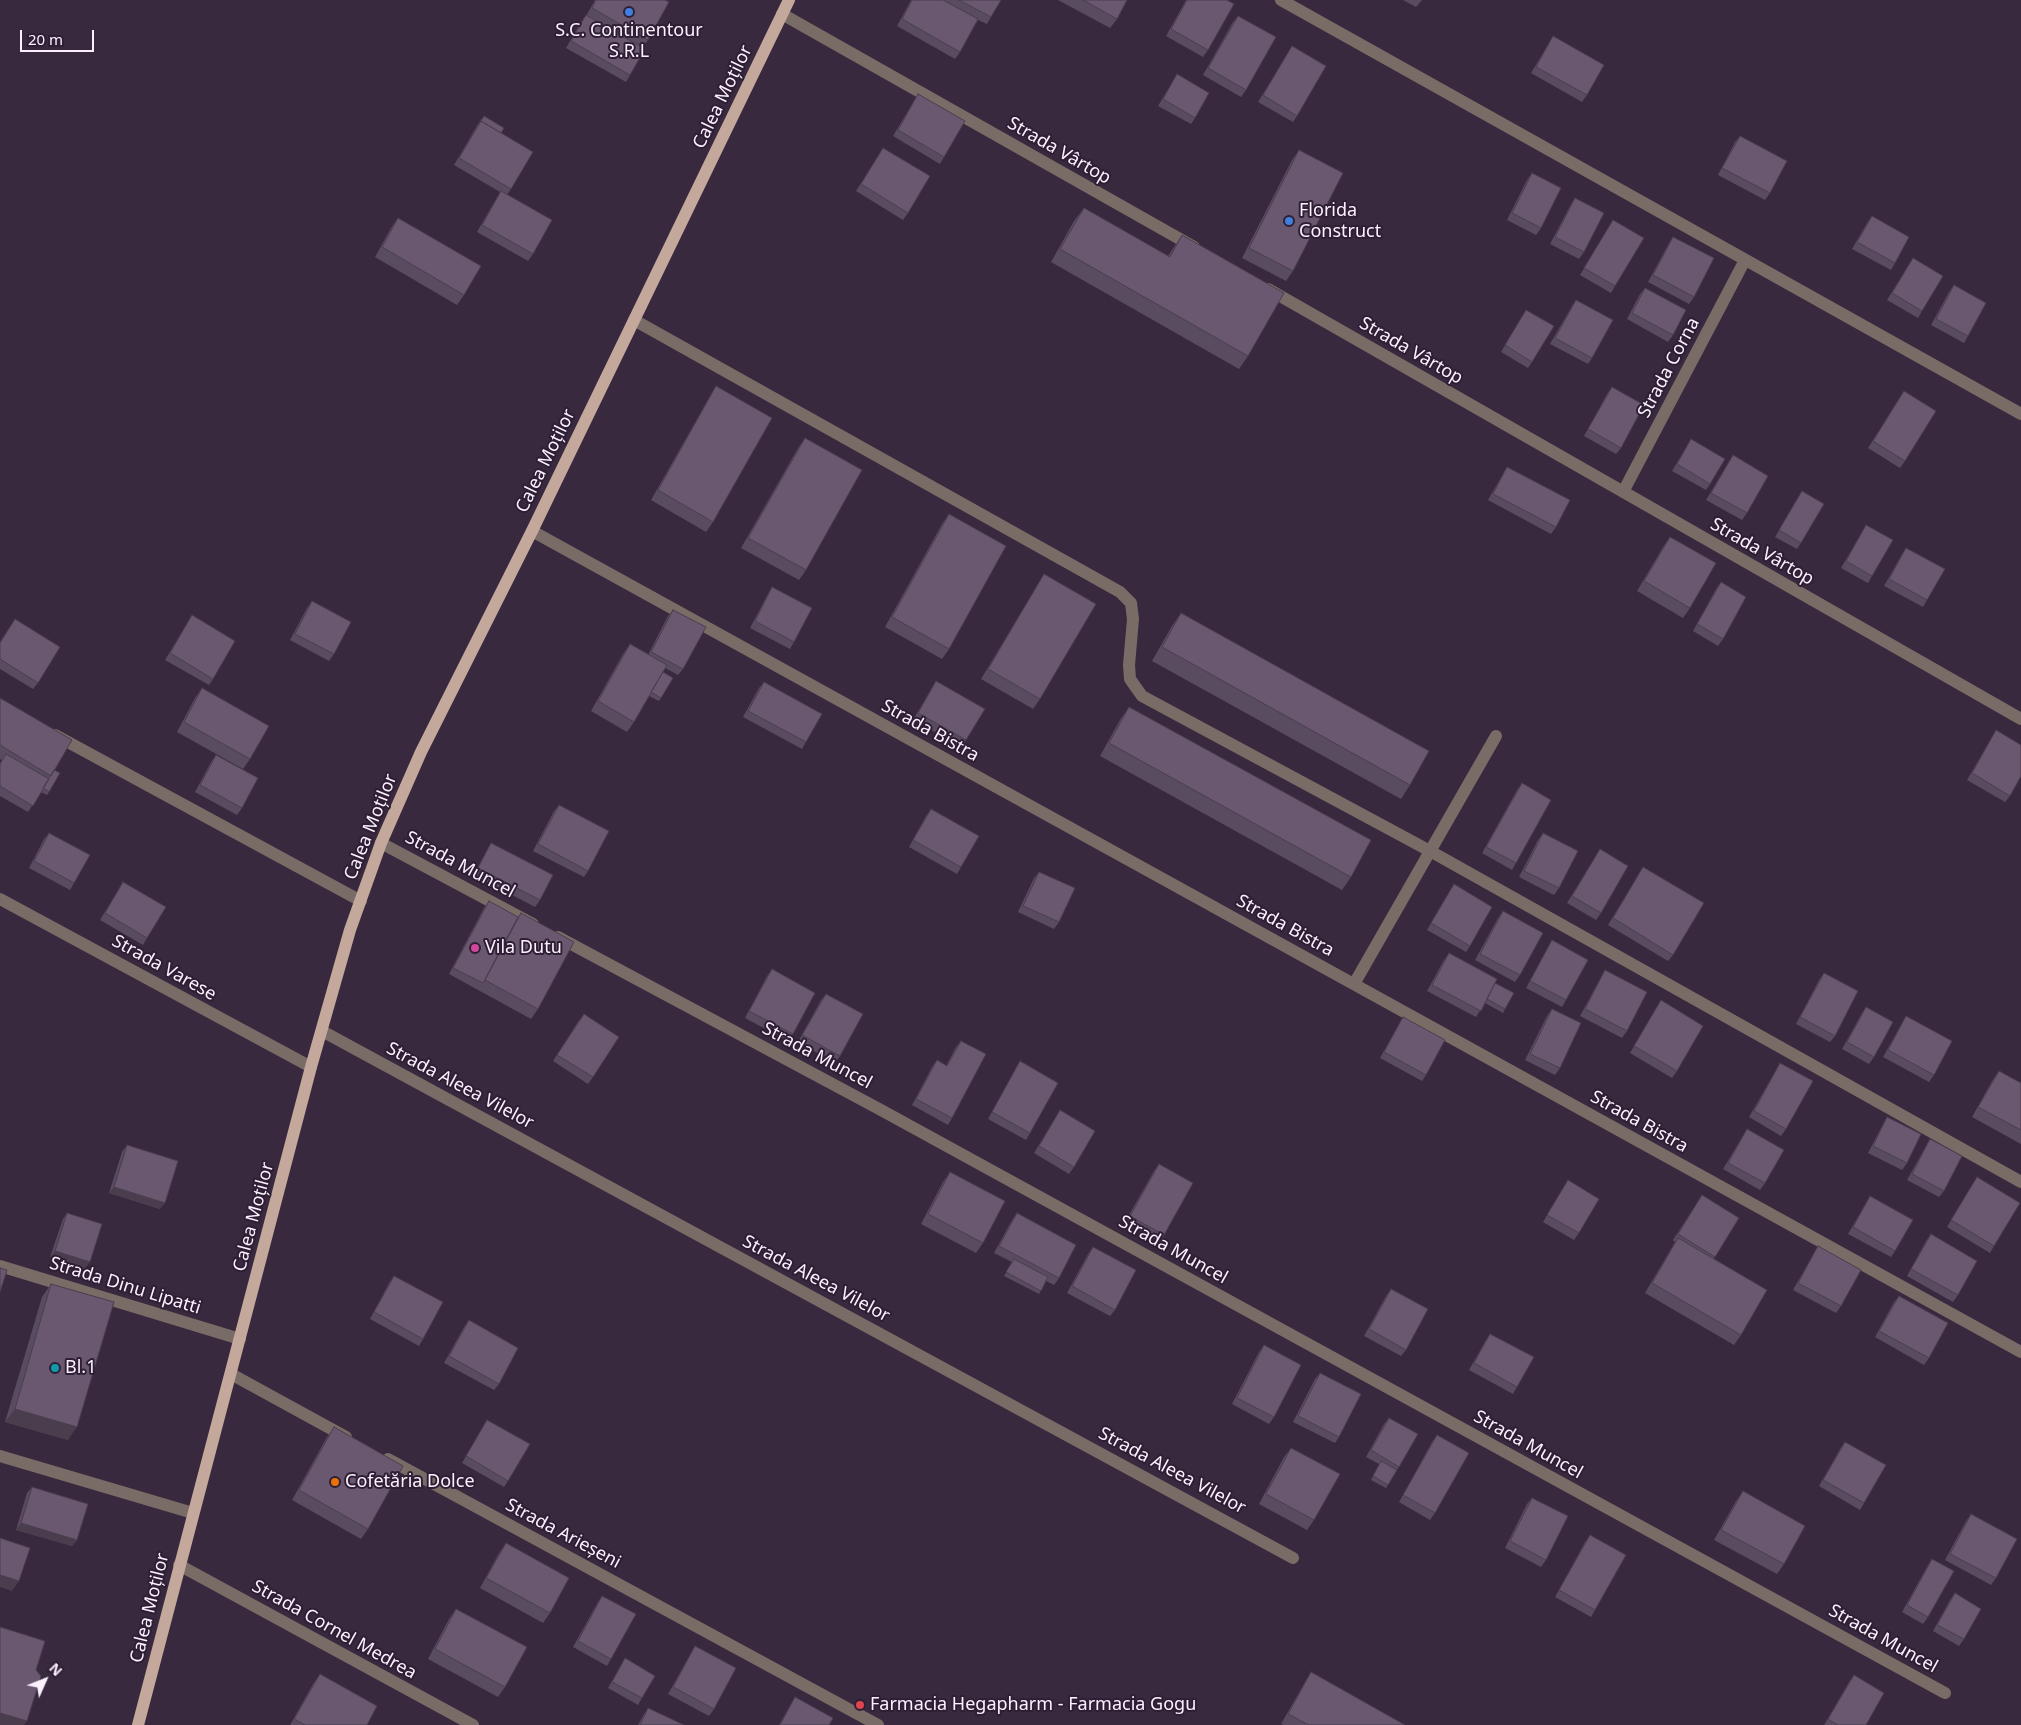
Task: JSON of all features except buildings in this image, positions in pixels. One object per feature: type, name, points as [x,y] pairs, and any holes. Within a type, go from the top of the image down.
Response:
[{"type":"main road","name":"Calea Moților","points":[[138,1725],[192,1513],[231,1374],[311,1068],[360,901],[381,842],[421,752],[532,531],[789,0]]},
{"type":"street","points":[[1281,0],[2021,414]]},
{"type":"street","name":"Strada Vârtop","points":[[782,14],[1209,256]]},
{"type":"street","name":"Strada Corna","points":[[1623,492],[1746,260]]},
{"type":"street","name":"Strada Vârtop","points":[[1252,280],[2021,719]]},
{"type":"street","points":[[634,320],[1120,592],[1131,603],[1134,619],[1129,664],[1130,679],[1142,696],[1430,851],[2021,1182]]},
{"type":"street","name":"Strada Bistra","points":[[532,531],[2021,1352]]},
{"type":"street","points":[[43,729],[360,901]]},
{"type":"street","points":[[1354,984],[1496,736]]},
{"type":"street","name":"Strada Muncel","points":[[381,842],[907,1125],[1945,1693]]},
{"type":"street","name":"Strada Varese","points":[[0,898],[311,1068]]},
{"type":"street","name":"Strada Aleea Vilelor","points":[[322,1031],[1293,1558]]},
{"type":"street","name":"Strada Dinu Lipatti","points":[[0,1266],[240,1339]]},
{"type":"street","points":[[231,1374],[353,1440]]},
{"type":"street","name":"Strada Arieșeni","points":[[380,1455],[878,1725]]},
{"type":"street","points":[[0,1456],[192,1513]]},
{"type":"street","name":"Strada Cornel Medrea","points":[[179,1565],[473,1725]]},
{"type":"place","name":"S.C. Continentour S.R.L","points":[[629,12]]},
{"type":"place","name":"Florida Construct","points":[[1289,221]]},
{"type":"place","name":"Vila Dutu","points":[[475,948]]},
{"type":"place","name":"Bl.1","points":[[55,1368]]},
{"type":"place","name":"Cofetăria Dolce","points":[[335,1482]]},
{"type":"place","name":"Farmacia Hegapharm - Farmacia Gogu","points":[[860,1705]]}]
